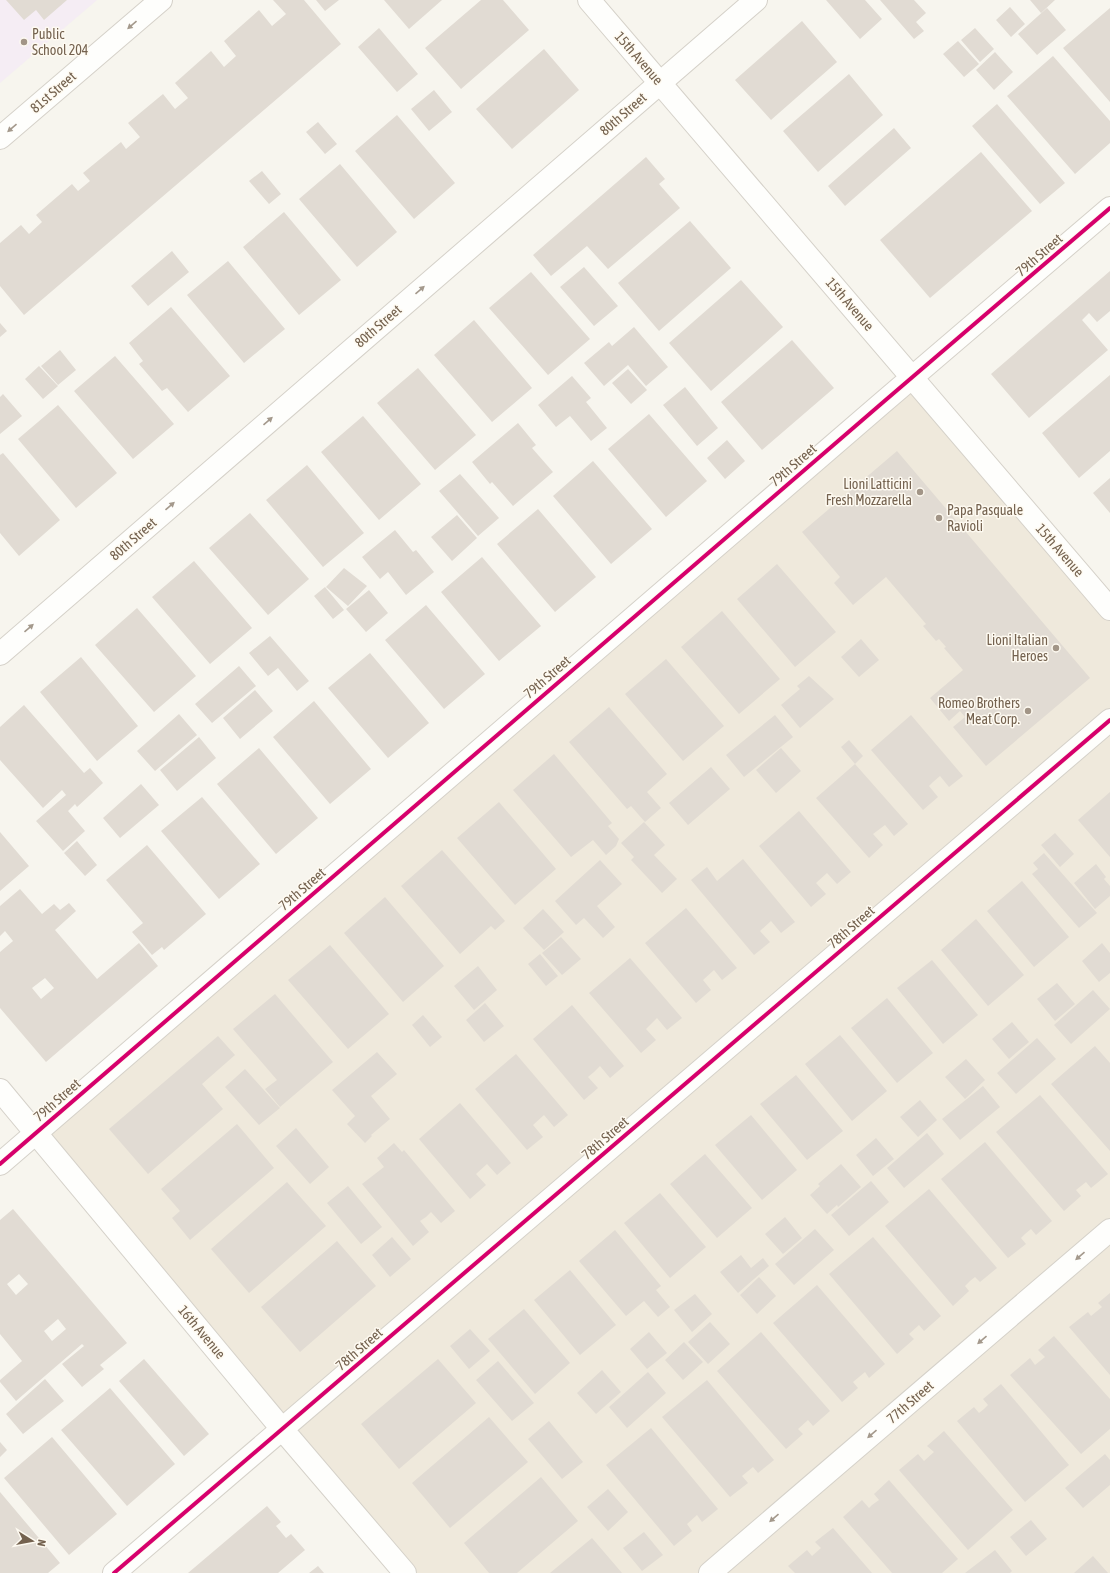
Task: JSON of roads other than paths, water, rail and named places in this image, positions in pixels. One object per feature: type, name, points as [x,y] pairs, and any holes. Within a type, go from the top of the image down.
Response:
[{"type":"street","name":"81st Street","points":[[0,138],[161,0]]},
{"type":"street","name":"15th Avenue","points":[[589,0],[1110,608]]},
{"type":"street","name":"80th Street","points":[[0,654],[756,0]]},
{"type":"street","name":"79th Street","points":[[0,1164],[1110,208]]},
{"type":"street","name":"78th Street","points":[[114,1573],[1110,720]]},
{"type":"street","name":"16th Avenue","points":[[0,1090],[282,1429],[405,1573]]},
{"type":"street","name":"77th Street","points":[[710,1573],[1110,1230]]},
{"type":"place","name":"Public School 204","points":[[24,42]]},
{"type":"place","name":"Lioni Latticini Fresh Mozzarella","points":[[920,492]]},
{"type":"place","name":"Papa Pasquale Ravioli","points":[[939,518]]},
{"type":"place","name":"Lioni Italian Heroes","points":[[1056,648]]},
{"type":"place","name":"Romeo Brothers Meat Corp.","points":[[1028,711]]}]
